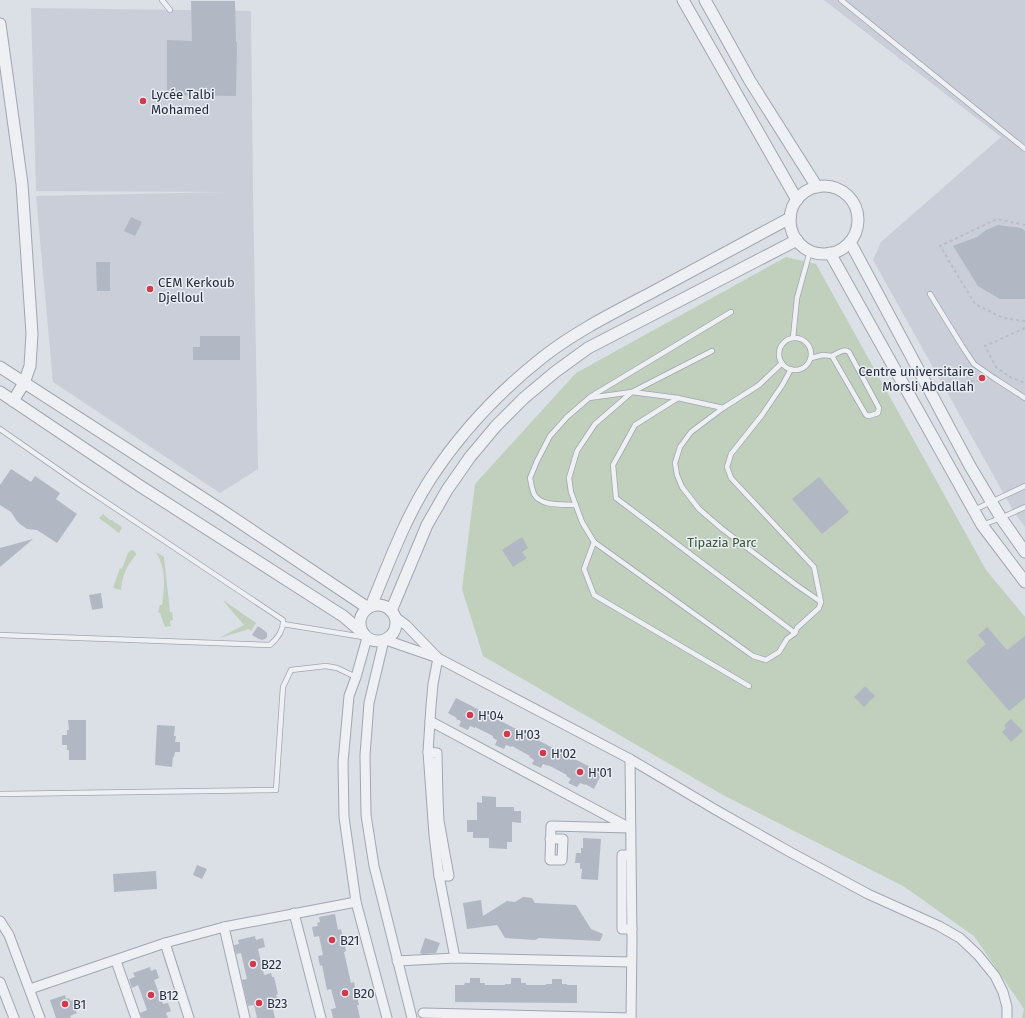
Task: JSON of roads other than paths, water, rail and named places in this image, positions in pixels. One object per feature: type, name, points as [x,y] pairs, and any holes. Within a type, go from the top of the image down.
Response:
[{"type":"street","points":[[683,0],[797,200]]},
{"type":"street","points":[[705,0],[750,81],[817,187]]},
{"type":"street","points":[[0,24],[22,184],[32,334],[30,366],[24,382],[13,401]]},
{"type":"street","points":[[817,187],[831,187],[844,192],[853,203],[858,216],[858,223],[854,236],[850,242],[838,251],[823,254],[810,251],[797,240],[793,233],[790,218],[797,200],[804,192],[817,187]]},
{"type":"street","points":[[370,607],[410,514],[431,478],[455,444],[482,413],[512,383],[543,357],[577,332],[790,218]]},
{"type":"street","points":[[0,392],[140,486],[343,616],[365,636],[372,640],[385,640],[390,637],[395,628],[396,622],[393,614],[427,526],[447,490],[470,457],[492,431],[524,398],[555,372],[588,348],[797,240]]},
{"type":"street","points":[[850,242],[970,466],[1001,518],[1025,552]]},
{"type":"street","points":[[830,253],[982,525],[1025,582]]},
{"type":"street","points":[[0,367],[370,607]]},
{"type":"street","points":[[387,1018],[356,902],[344,817],[343,762],[349,696],[356,677],[365,636],[360,628],[361,617],[370,607],[376,605],[386,607],[410,628],[438,658]]},
{"type":"street","points":[[385,640],[438,658],[630,759],[790,852],[868,894],[939,926],[960,938],[978,955],[995,976],[1003,992],[1007,1007],[1007,1018]]},
{"type":"street","points":[[385,640],[369,703],[365,755],[366,816],[374,866],[412,1018]]},
{"type":"street","points":[[438,658],[433,684],[428,752],[437,753],[439,821],[449,876],[439,876],[455,958]]},
{"type":"street","points":[[430,721],[630,828]]},
{"type":"street","points":[[423,1013],[631,1018],[632,929],[622,929],[622,854],[630,855],[630,759]]},
{"type":"street","points":[[550,839],[551,826],[630,828]]},
{"type":"street","points":[[30,989],[116,961],[165,943],[224,927],[356,902]]},
{"type":"street","points":[[294,913],[321,1018]]},
{"type":"street","points":[[0,921],[9,935],[40,1018]]},
{"type":"street","points":[[224,927],[245,1018]]},
{"type":"street","points":[[165,943],[189,1018]]},
{"type":"street","points":[[397,961],[455,958],[631,962]]},
{"type":"street","points":[[116,961],[136,1018]]},
{"type":"street","points":[[0,982],[14,1018]]},
{"type":"lane","points":[[162,0],[170,10]]},
{"type":"lane","points":[[841,0],[1025,148]]},
{"type":"lane","points":[[793,338],[796,298],[810,251]]},
{"type":"lane","points":[[930,294],[974,364],[1025,398]]},
{"type":"lane","points":[[576,505],[544,502],[535,495],[530,478],[550,436],[567,417],[589,398],[731,312]]},
{"type":"lane","points":[[793,338],[798,338],[807,343],[810,347],[811,358],[806,366],[796,370],[786,367],[782,363],[779,353],[784,343],[793,338]]},
{"type":"lane","points":[[811,358],[822,355],[832,356],[843,350],[850,352],[879,408],[878,413],[869,416],[866,415],[832,356]]},
{"type":"lane","points":[[712,351],[632,392],[595,424],[576,451],[569,478],[571,492],[582,522],[594,542],[753,656],[766,660],[779,652],[797,628],[819,608],[821,602],[814,567],[731,478],[727,467],[731,454],[762,414],[783,384],[791,369]]},
{"type":"lane","points":[[782,363],[759,385],[723,408],[691,432],[680,447],[675,463],[677,475],[682,487],[699,509],[721,528],[821,602]]},
{"type":"lane","points":[[589,398],[632,392],[678,398],[723,408]]},
{"type":"lane","points":[[678,398],[635,426],[613,465],[616,498],[795,632]]},
{"type":"lane","points":[[0,429],[283,620],[278,638],[270,645],[0,635]]},
{"type":"lane","points":[[974,510],[1025,486]]},
{"type":"lane","points":[[982,525],[1025,507]]},
{"type":"lane","points":[[594,542],[584,570],[594,595],[749,686]]},
{"type":"lane","points":[[283,624],[365,636]]},
{"type":"lane","points":[[0,794],[276,790],[283,687],[291,670],[326,666],[337,668],[356,677]]},
{"type":"place","name":"Lycée Talbi Mohamed","points":[[143,101]]},
{"type":"place","name":"CEM Kerkoub Djelloul","points":[[150,289]]},
{"type":"place","name":"Centre universitaire Morsli Abdallah","points":[[982,378]]},
{"type":"place","name":"H'04","points":[[470,715]]},
{"type":"place","name":"H'03","points":[[507,734]]},
{"type":"place","name":"H'02","points":[[543,753]]},
{"type":"place","name":"H'01","points":[[580,772]]},
{"type":"place","name":"B21","points":[[332,940]]},
{"type":"place","name":"B22","points":[[253,964]]},
{"type":"place","name":"B20","points":[[345,993]]},
{"type":"place","name":"B12","points":[[151,995]]},
{"type":"place","name":"B23","points":[[259,1003]]},
{"type":"place","name":"B1","points":[[65,1004]]},
{"type":"park label","name":"Tipazia Parc","points":[[722,542]]}]
